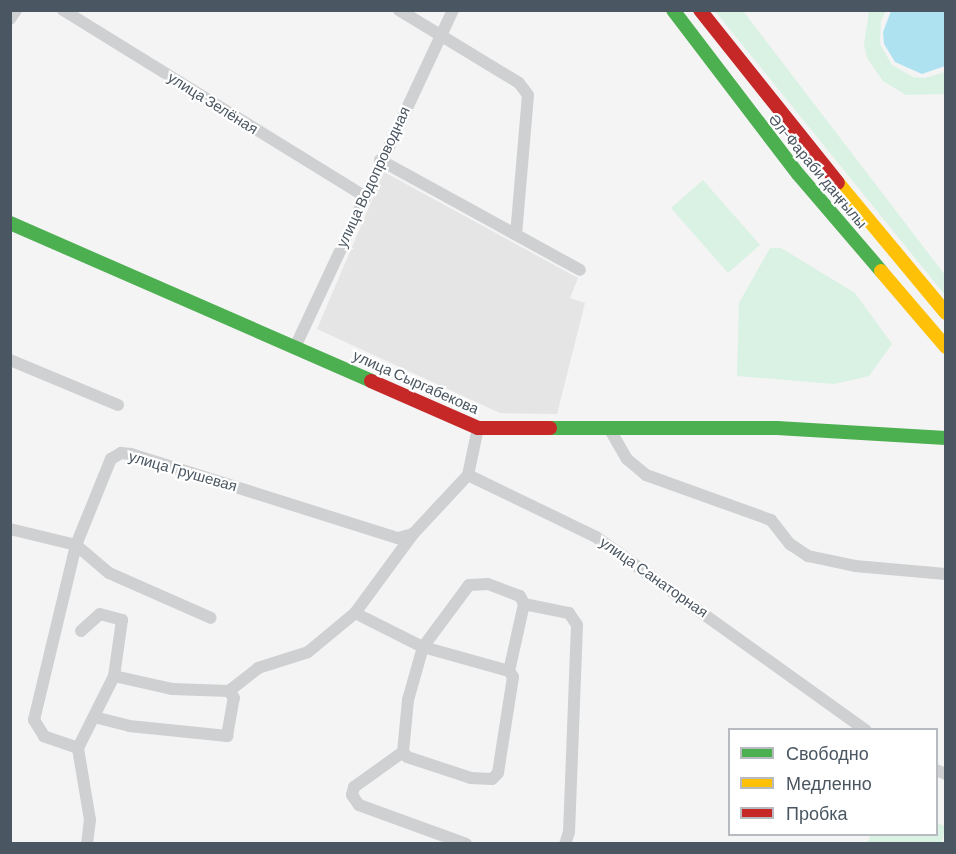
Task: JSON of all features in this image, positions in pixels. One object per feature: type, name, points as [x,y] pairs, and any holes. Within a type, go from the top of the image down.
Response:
[{"type":"street","points":[[10,20],[16,10]]},
{"type":"street","name":"улица Зелёная","points":[[63,10],[364,196]]},
{"type":"street","points":[[399,10],[519,83],[528,95],[516,234]]},
{"type":"street","name":"улица Водопроводная","points":[[296,345],[380,160],[453,10]]},
{"type":"street","name":"Әл-Фараби даңғылы","points":[[673,10],[742,104],[945,347]]},
{"type":"street","points":[[700,10],[766,97],[945,313]]},
{"type":"street","points":[[380,160],[580,270]]},
{"type":"street","name":"улица Сыргабекова","points":[[11,225],[296,345],[478,428],[777,428],[945,438]]},
{"type":"street","points":[[10,360],[118,405]]},
{"type":"street","points":[[114,676],[172,689],[229,691],[258,668],[308,652],[355,613],[413,534],[468,475],[478,428]]},
{"type":"street","points":[[609,428],[627,459],[646,475],[771,520],[790,544],[808,556],[855,566],[945,574]]},
{"type":"street","name":"улица Грушевая","points":[[78,748],[44,736],[34,720],[76,545],[96,489],[111,459],[121,453],[398,538],[413,534]]},
{"type":"street","name":"улица Санаторная","points":[[468,475],[596,537],[668,585],[819,699],[864,728]]},
{"type":"street","points":[[10,529],[76,545],[109,573],[210,618]]},
{"type":"street","points":[[355,613],[423,646],[509,671],[513,677],[498,773],[492,779],[471,778],[407,757],[403,752],[408,700],[423,646],[469,585],[488,584],[520,596],[524,604],[509,671]]},
{"type":"street","points":[[524,604],[569,613],[577,625],[569,832],[565,843]]},
{"type":"street","points":[[81,631],[100,614],[122,620],[114,676],[78,748],[90,820],[87,843]]},
{"type":"street","points":[[94,717],[151,729],[227,736],[234,699],[229,691]]},
{"type":"street","points":[[403,752],[354,787],[352,795],[359,805],[466,843]]},
{"type":"shaded area","points":[[384,172],[578,278],[570,298],[585,303],[557,414],[500,413],[317,329]]},
{"type":"green space","points":[[715,11],[743,11],[945,275],[945,295]]},
{"type":"green space","points":[[869,11],[886,11],[881,21],[880,44],[892,65],[913,77],[925,78],[945,72],[945,94],[906,95],[883,81],[867,58],[864,45]]},
{"type":"green space","points":[[703,180],[760,245],[728,273],[671,208]]},
{"type":"green space","points":[[770,248],[781,248],[855,293],[892,344],[869,376],[834,384],[737,376],[739,303]]},
{"type":"green space","points":[[938,823],[945,826],[942,843],[867,843],[870,836],[938,836]]},
{"type":"water","points":[[891,11],[945,11],[945,66],[922,74],[895,62],[884,44],[883,32]]},
{"type":"traffic: fast","points":[[673,10],[798,174],[881,271]]},
{"type":"traffic: fast","points":[[10,223],[371,381]]},
{"type":"traffic: fast","points":[[550,428],[777,428],[946,438]]},
{"type":"traffic: slow","points":[[838,183],[946,313]]},
{"type":"traffic: slow","points":[[881,271],[946,347]]},
{"type":"traffic: jam","points":[[700,10],[838,183]]},
{"type":"traffic: jam","points":[[371,381],[478,428],[550,428]]}]
